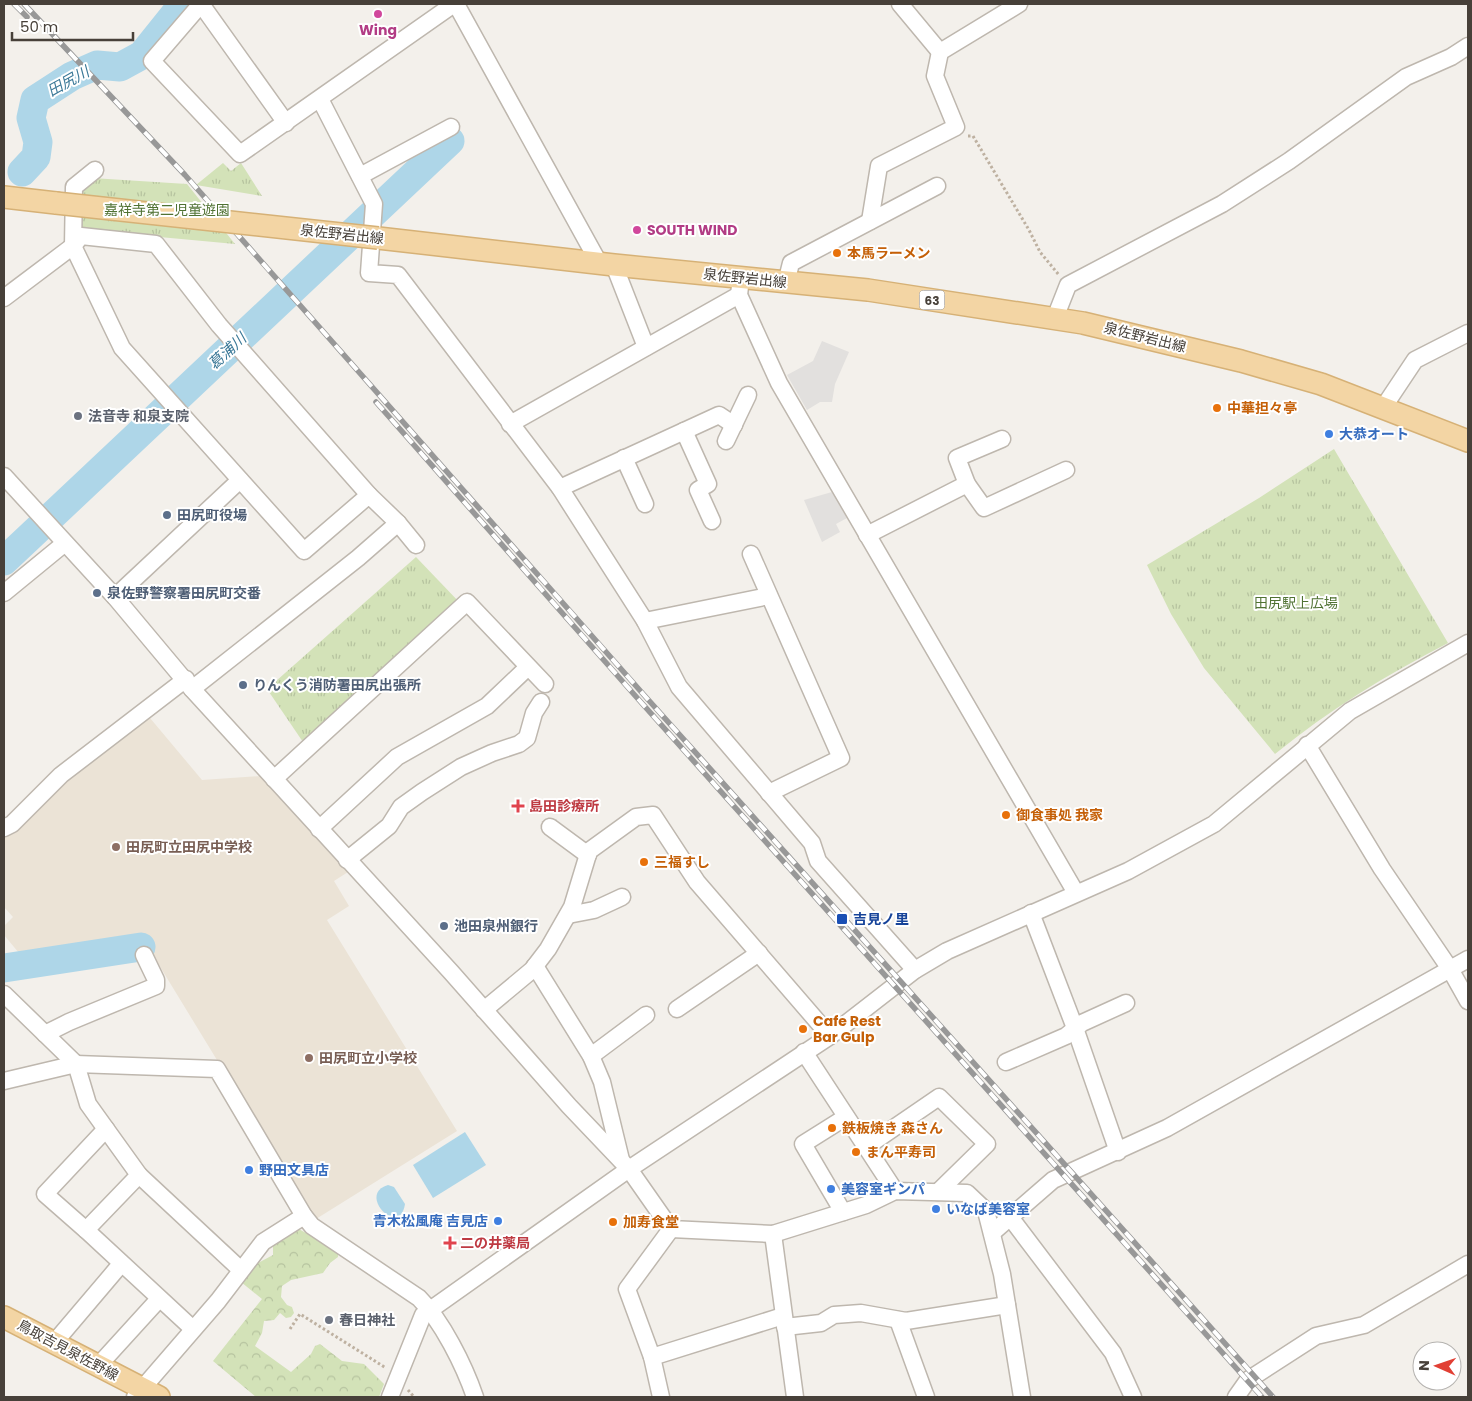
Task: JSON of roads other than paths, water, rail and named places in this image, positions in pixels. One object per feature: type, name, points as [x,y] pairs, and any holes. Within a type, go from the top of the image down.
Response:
[{"type":"main road","name":"泉佐野岩出線","points":[[4,197],[606,264],[740,287],[786,282],[868,290],[1055,318],[1084,323],[1241,361],[1321,384],[1468,441]]},
{"type":"main road","name":"鳥取吉見泉佐野線","points":[[4,1317],[98,1366],[146,1395]]},
{"type":"street","points":[[286,123],[201,4],[152,61],[240,154],[286,123],[455,4],[606,264],[646,347]]},
{"type":"street","points":[[900,4],[940,52]]},
{"type":"street","points":[[870,221],[879,166],[956,127],[935,76],[940,52],[1019,4]]},
{"type":"street","points":[[1055,318],[1068,284],[1222,204],[1289,161],[1406,77],[1452,58],[1468,46]]},
{"type":"street","points":[[320,99],[374,204],[369,273],[398,275],[560,488],[644,621],[679,687],[812,843],[818,861],[915,970]]},
{"type":"street","points":[[360,176],[452,127]]},
{"type":"street","points":[[95,170],[74,187],[73,246],[122,348],[304,551],[369,496]]},
{"type":"street","points":[[786,282],[791,263],[937,186]]},
{"type":"street","points":[[4,298],[73,246],[81,236],[156,244],[219,324],[369,496],[398,523],[416,545]]},
{"type":"street","points":[[510,424],[646,347],[740,287],[780,382],[866,535],[1076,893]]},
{"type":"street","points":[[1383,408],[1415,360],[1468,333]]},
{"type":"street","points":[[726,441],[748,395]]},
{"type":"street","points":[[560,488],[719,415],[734,425]]},
{"type":"street","points":[[684,431],[708,484],[698,490],[712,521]]},
{"type":"street","points":[[1002,439],[957,458],[967,484],[984,508],[1066,470]]},
{"type":"street","points":[[624,458],[645,504]]},
{"type":"street","points":[[4,476],[115,597],[189,684],[569,1106],[625,1164],[671,1229]]},
{"type":"street","points":[[115,597],[240,480]]},
{"type":"street","points":[[866,535],[967,484]]},
{"type":"street","points":[[4,828],[12,824],[62,775],[189,684],[358,558],[398,523]]},
{"type":"street","points":[[4,593],[65,543]]},
{"type":"street","points":[[751,554],[841,758],[769,793]]},
{"type":"street","points":[[644,621],[769,596]]},
{"type":"street","points":[[274,779],[467,602],[545,684]]},
{"type":"street","points":[[390,1397],[423,1315],[625,1164],[830,1036],[915,970],[947,951],[1128,871],[1214,824],[1350,710],[1468,643]]},
{"type":"street","points":[[319,829],[397,756],[487,706],[528,667]]},
{"type":"street","points":[[348,860],[389,826],[401,807],[422,792],[461,768],[492,753],[519,744],[527,738],[534,713],[541,702]]},
{"type":"street","points":[[1307,745],[1382,869],[1450,969],[1468,1001]]},
{"type":"street","points":[[484,1010],[535,966],[548,949],[568,915],[589,851],[636,817],[653,815],[697,882],[830,1036]]},
{"type":"street","points":[[550,827],[588,855]]},
{"type":"street","points":[[568,915],[594,910],[622,897]]},
{"type":"street","points":[[1031,913],[1075,1028],[1118,1152]]},
{"type":"street","points":[[677,1008],[759,953]]},
{"type":"street","points":[[45,1034],[156,986],[156,980],[144,955]]},
{"type":"street","points":[[992,1233],[1053,1180],[1118,1152],[1176,1123],[1468,959]]},
{"type":"street","points":[[535,966],[591,1056],[602,1082],[625,1164]]},
{"type":"street","points":[[4,994],[76,1064],[88,1104],[139,1175],[241,1270]]},
{"type":"street","points":[[1006,1062],[1066,1036],[1082,1023],[1126,1003]]},
{"type":"street","points":[[591,1056],[646,1015]]},
{"type":"street","points":[[804,1052],[895,1191]]},
{"type":"street","points":[[4,1081],[76,1064],[217,1070],[304,1216],[312,1226],[419,1298],[431,1310],[468,1378],[475,1397]]},
{"type":"street","points":[[866,1147],[939,1097],[987,1144],[938,1192]]},
{"type":"street","points":[[843,1212],[803,1144],[846,1117]]},
{"type":"street","points":[[106,1129],[45,1194],[193,1329]]},
{"type":"street","points":[[86,1230],[139,1175]]},
{"type":"street","points":[[671,1229],[773,1234],[866,1205],[895,1191],[967,1193],[986,1211],[992,1233],[1007,1305],[1022,1397]]},
{"type":"street","points":[[146,1395],[193,1329],[263,1242],[304,1216]]},
{"type":"street","points":[[1010,1217],[1113,1353],[1133,1397]]},
{"type":"street","points":[[661,1397],[652,1357],[627,1288],[671,1229]]},
{"type":"street","points":[[773,1234],[795,1397]]},
{"type":"street","points":[[54,1343],[121,1264]]},
{"type":"street","points":[[1236,1397],[1248,1380],[1316,1336],[1364,1325],[1468,1264]]},
{"type":"street","points":[[98,1366],[159,1298]]},
{"type":"street","points":[[652,1357],[784,1322],[821,1322],[834,1315],[861,1314],[906,1321],[1007,1305]]},
{"type":"street","points":[[898,1320],[926,1397]]},
{"type":"water","points":[[465,1132],[486,1165],[433,1198],[413,1165]]},
{"type":"water","points":[[388,1185],[394,1187],[405,1204],[402,1214],[396,1217],[389,1216],[383,1211],[376,1197],[379,1190]]},
{"type":"waterway","name":"田尻川","points":[[22,172],[36,157],[38,142],[31,118],[35,100],[72,76],[97,65],[120,67],[142,55],[183,4]]},
{"type":"waterway","name":"葛浦川","points":[[4,561],[450,141]]},
{"type":"waterway","points":[[4,968],[141,947]]},
{"type":"railway","points":[[14,4],[27,17]]},
{"type":"railway","points":[[24,4],[185,175],[644,695],[1273,1397]]},
{"type":"railway","points":[[376,402],[639,700],[1262,1397]]},
{"type":"place","name":"Wing","points":[[378,14]]},
{"type":"place","name":"SOUTH WIND","points":[[637,230]]},
{"type":"place","name":"本馬ラーメン","points":[[837,253]]},
{"type":"place","name":"中華担々亭","points":[[1217,408]]},
{"type":"place","name":"法音寺 和泉支院","points":[[78,416]]},
{"type":"place","name":"大恭オート","points":[[1329,434]]},
{"type":"place","name":"田尻町役場","points":[[167,515]]},
{"type":"place","name":"泉佐野警察署田尻町交番","points":[[97,593]]},
{"type":"place","name":"りんくう消防署田尻出張所","points":[[243,685]]},
{"type":"place","name":"島田診療所","points":[[518,806]]},
{"type":"place","name":"御食事処 我家","points":[[1006,815]]},
{"type":"place","name":"田尻町立田尻中学校","points":[[116,847]]},
{"type":"place","name":"三福すし","points":[[644,862]]},
{"type":"place","name":"吉見ノ里","points":[[842,919]]},
{"type":"place","name":"池田泉州銀行","points":[[444,926]]},
{"type":"place","name":"Cafe Rest Bar Gulp","points":[[803,1029]]},
{"type":"place","name":"田尻町立小学校","points":[[309,1058]]},
{"type":"place","name":"鉄板焼き 森さん","points":[[832,1128]]},
{"type":"place","name":"まん平寿司","points":[[856,1152]]},
{"type":"place","name":"野田文具店","points":[[249,1170]]},
{"type":"place","name":"美容室ギンパ","points":[[831,1189]]},
{"type":"place","name":"いなば美容室","points":[[936,1209]]},
{"type":"place","name":"青木松風庵 吉見店","points":[[498,1221]]},
{"type":"place","name":"加寿食堂","points":[[613,1222]]},
{"type":"place","name":"二の井薬局","points":[[450,1243]]},
{"type":"place","name":"春日神社","points":[[329,1320]]},
{"type":"park label","name":"嘉祥寺第二児童遊園","points":[[167,210]]},
{"type":"park label","name":"田尻駅上広場","points":[[1296,603]]}]
